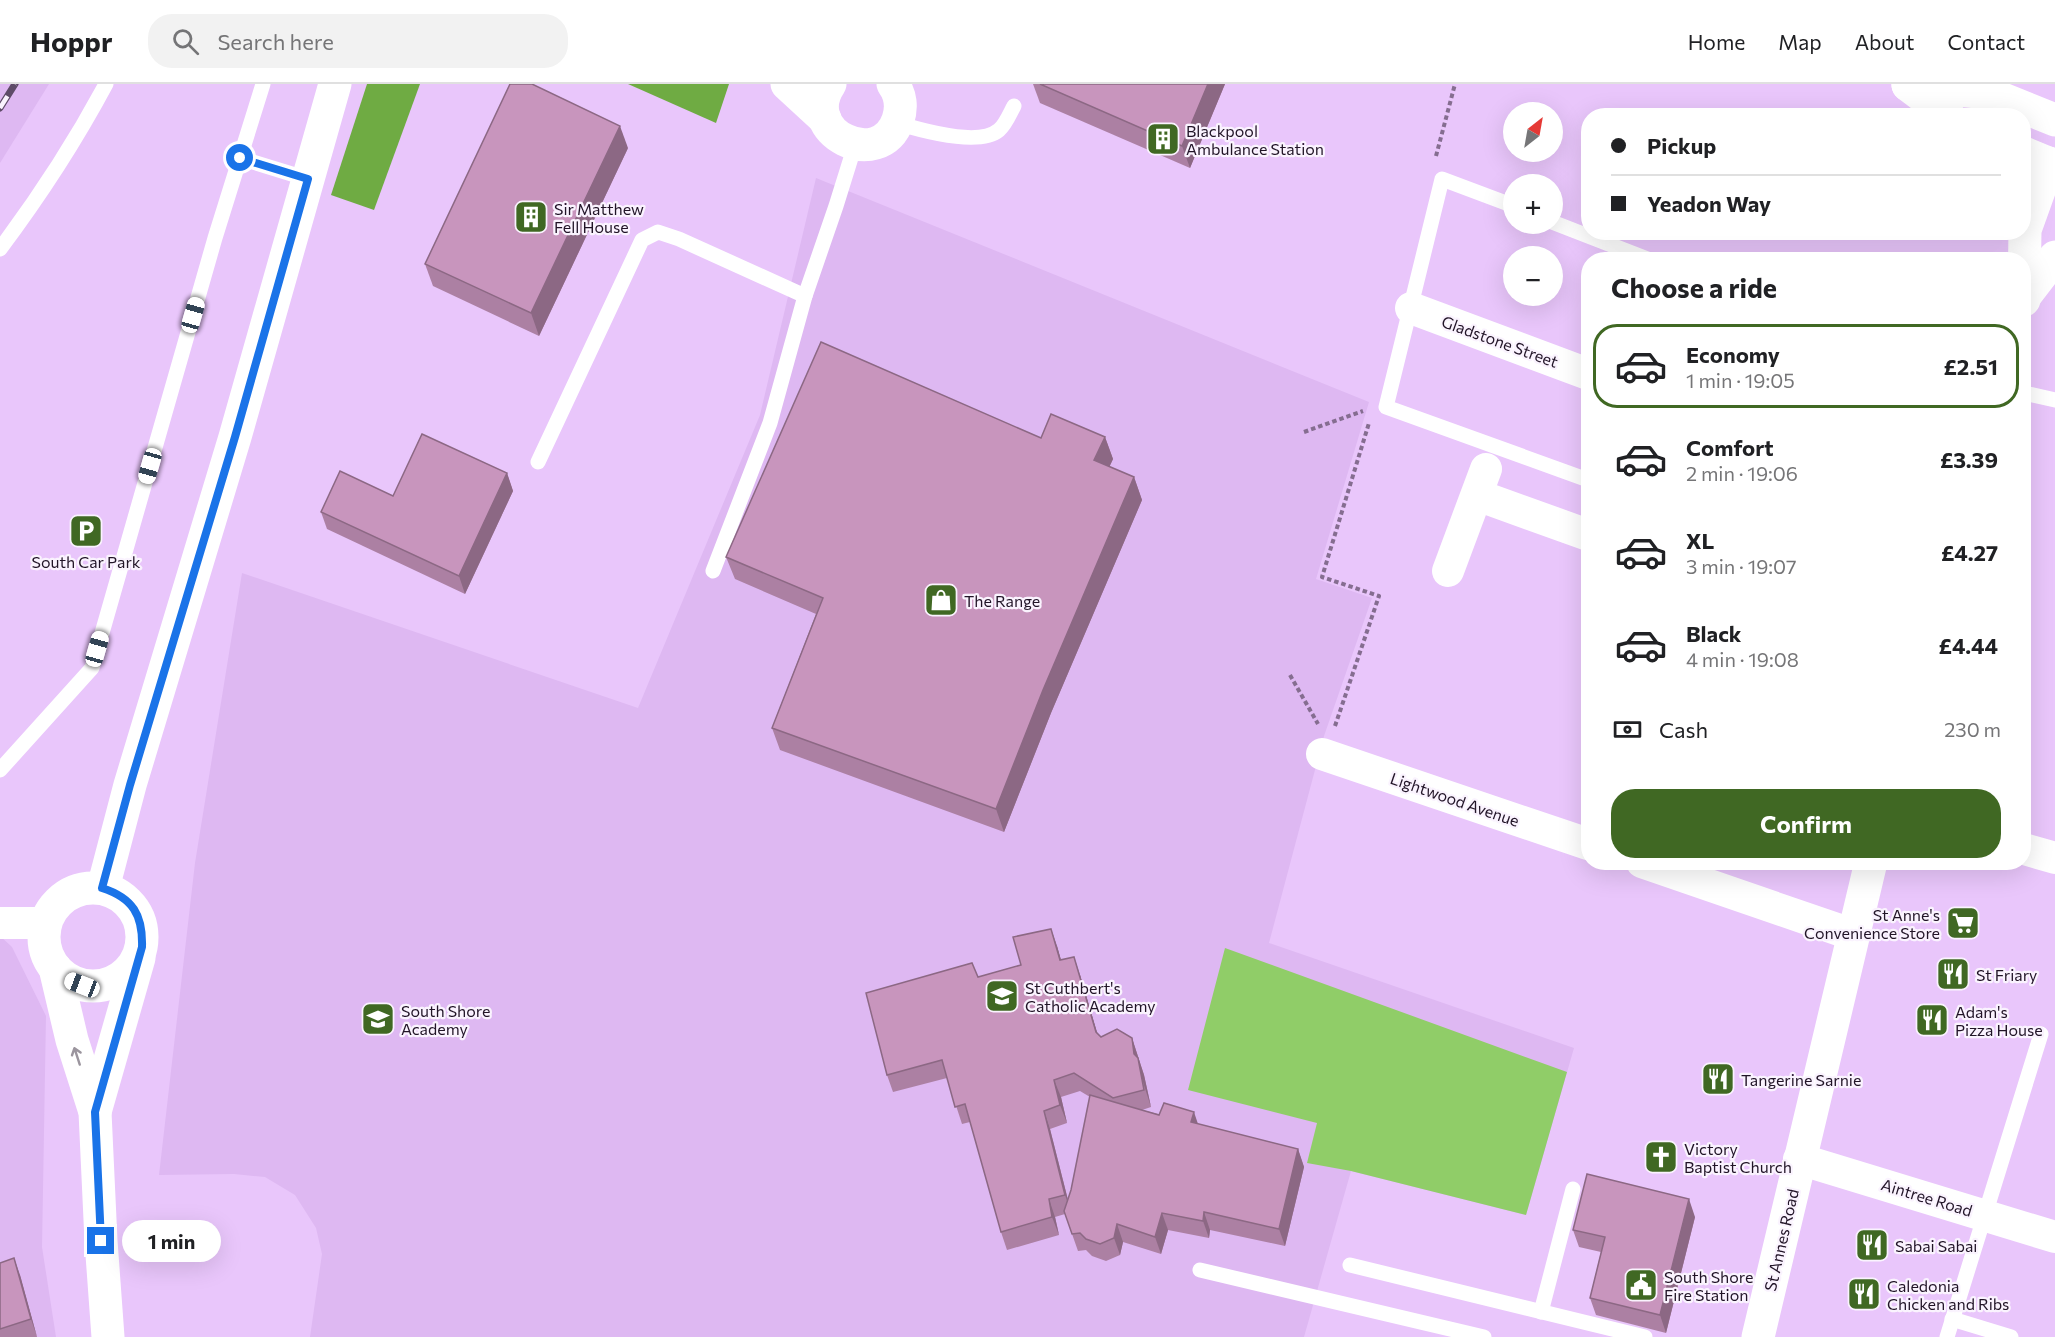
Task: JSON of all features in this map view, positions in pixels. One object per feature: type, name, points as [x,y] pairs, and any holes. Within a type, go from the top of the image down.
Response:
[{"type":"main road","points":[[102,888],[130,785],[232,448],[335,84]]},
{"type":"main road","points":[[787,84],[825,119]]},
{"type":"main road","points":[[830,84],[824,100],[825,119],[833,132],[843,140],[855,145],[867,145],[890,134],[900,98]]},
{"type":"main road","points":[[1907,84],[1938,108]]},
{"type":"main road","points":[[1907,84],[1988,93],[2025,108]]},
{"type":"main road","points":[[2031,110],[2055,120]]},
{"type":"main road","points":[[2031,207],[2043,161]]},
{"type":"main road","points":[[2031,289],[2055,257]]},
{"type":"main road","name":"St Annes Road","points":[[1758,1337],[1869,870]]},
{"type":"main road","points":[[95,1112],[142,947],[143,931],[139,916],[130,903],[117,893],[102,888],[88,887],[62,898],[51,909],[44,939],[47,954],[55,968],[72,1040],[95,1112],[108,1337]]},
{"type":"main road","points":[[55,968],[67,979],[82,985],[98,986],[113,982],[126,974],[136,961],[142,947]]},
{"type":"street","name":"Gladstone Street","points":[[1412,308],[1581,371]]},
{"type":"street","points":[[1448,571],[1481,482],[1581,532]]},
{"type":"street","name":"Lightwood Avenue","points":[[1325,751],[1581,842]]},
{"type":"street","points":[[2031,851],[2055,858]]},
{"type":"street","points":[[1665,870],[1854,935]]},
{"type":"street","points":[[0,923],[46,923]]},
{"type":"street","name":"Aintree Road","points":[[1799,1159],[2055,1237]]},
{"type":"lane","points":[[0,249],[60,163],[106,84]]},
{"type":"lane","points":[[0,770],[92,668],[198,297],[263,84]]},
{"type":"lane","points":[[900,98],[924,131],[972,138],[992,134],[999,130],[1014,106]]},
{"type":"lane","points":[[713,571],[770,423],[805,296],[855,145]]},
{"type":"lane","points":[[240,158],[308,179]]},
{"type":"lane","points":[[1503,202],[1442,179],[1412,308],[1379,408],[1581,478]]},
{"type":"lane","points":[[1563,226],[1581,233]]},
{"type":"lane","points":[[538,462],[642,240],[658,232],[679,239],[805,296]]},
{"type":"lane","points":[[1598,240],[1629,252]]},
{"type":"lane","points":[[2031,395],[2055,400]]},
{"type":"lane","points":[[1947,1337],[2041,1034]]},
{"type":"lane","points":[[1541,1312],[1573,1189]]},
{"type":"lane","points":[[1350,1265],[1645,1337]]},
{"type":"lane","points":[[1200,1270],[1484,1337]]},
{"type":"lane","points":[[1952,1319],[2011,1337]]},
{"type":"path","points":[[1442,179],[1432,175],[1455,84]]},
{"type":"path","points":[[1304,432],[1379,408]]},
{"type":"path","points":[[1325,751],[1380,596],[1322,577],[1379,408]]},
{"type":"path","points":[[1290,675],[1325,751]]},
{"type":"shaded area","points":[[0,84],[49,84],[0,163]]},
{"type":"shaded area","points":[[816,178],[1369,402],[1316,579],[1372,598],[1324,736],[1269,943],[1574,1048],[1526,1215],[1351,1171],[1304,1337],[310,1337],[322,1254],[316,1228],[295,1195],[265,1177],[234,1174],[159,1175],[195,863],[242,573],[638,708],[760,415]]},
{"type":"shaded area","points":[[0,936],[12,947],[46,1016],[42,1247],[56,1337],[0,1337]]},
{"type":"green space","points":[[367,84],[420,84],[374,210],[331,195]]},
{"type":"green space","points":[[628,84],[729,84],[716,123]]},
{"type":"green space","points":[[1225,948],[1567,1072],[1526,1215],[1351,1171],[1307,1163],[1317,1123],[1188,1090]]},
{"type":"building","name":"Sir Matthew Fell House","points":[[510,84],[532,84],[620,126],[531,313],[425,264]]},
{"type":"building","points":[[1040,84],[1208,84],[1182,146]]},
{"type":"building","name":"The Range","points":[[821,342],[1041,438],[1051,414],[1105,437],[1094,460],[1134,477],[1043,690],[996,809],[772,728],[823,598],[726,557]]},
{"type":"building","points":[[422,434],[507,473],[459,576],[321,512],[340,471],[393,496]]},
{"type":"building","points":[[1051,929],[1060,960],[1074,957],[1096,1032],[1101,1037],[1117,1029],[1132,1038],[1144,1090],[1113,1098],[1074,1073],[1054,1080],[1060,1105],[1044,1111],[1065,1195],[1049,1199],[1052,1217],[1001,1232],[965,1104],[955,1107],[942,1060],[887,1075],[866,993],[972,963],[978,977],[1021,965],[1013,937]]},
{"type":"building","points":[[1090,1095],[1159,1115],[1164,1103],[1194,1112],[1191,1122],[1298,1149],[1279,1229],[1204,1212],[1203,1221],[1162,1213],[1155,1237],[1117,1224],[1114,1238],[1100,1244],[1086,1239],[1080,1233],[1072,1234],[1064,1211],[1071,1190]]},
{"type":"building","name":"South Shore Fire Station","points":[[1587,1174],[1689,1199],[1660,1315],[1590,1298],[1605,1237],[1573,1230]]},
{"type":"building","points":[[14,1258],[31,1319],[0,1329],[0,1263]]},
{"type":"railway","points":[[0,108],[15,84]]},
{"type":"place","name":"Blackpool Ambulance Station","points":[[1163,139]]},
{"type":"place","name":"Sir Matthew Fell House","points":[[531,217]]},
{"type":"place","name":"South Car Park","points":[[86,531]]},
{"type":"place","name":"The Range","points":[[941,600]]},
{"type":"place","name":"St Anne's Convenience Store","points":[[1963,923]]},
{"type":"place","name":"St Friary","points":[[1953,974]]},
{"type":"place","name":"St Cuthbert's Catholic Academy","points":[[1002,996]]},
{"type":"place","name":"South Shore Academy","points":[[378,1019]]},
{"type":"place","name":"Adam's Pizza House","points":[[1932,1020]]},
{"type":"place","name":"Tangerine Sarnie","points":[[1718,1079]]},
{"type":"place","name":"Victory Baptist Church","points":[[1661,1157]]},
{"type":"place","name":"Sabai Sabai","points":[[1872,1245]]},
{"type":"place","name":"South Shore Fire Station","points":[[1641,1285]]},
{"type":"place","name":"Caledonia Chicken and Ribs","points":[[1864,1294]]},
{"type":"route","points":[[101,1241],[95,1112],[142,947],[143,931],[139,916],[130,903],[117,893],[102,888],[130,785],[235,437],[308,179],[240,158]]}]
